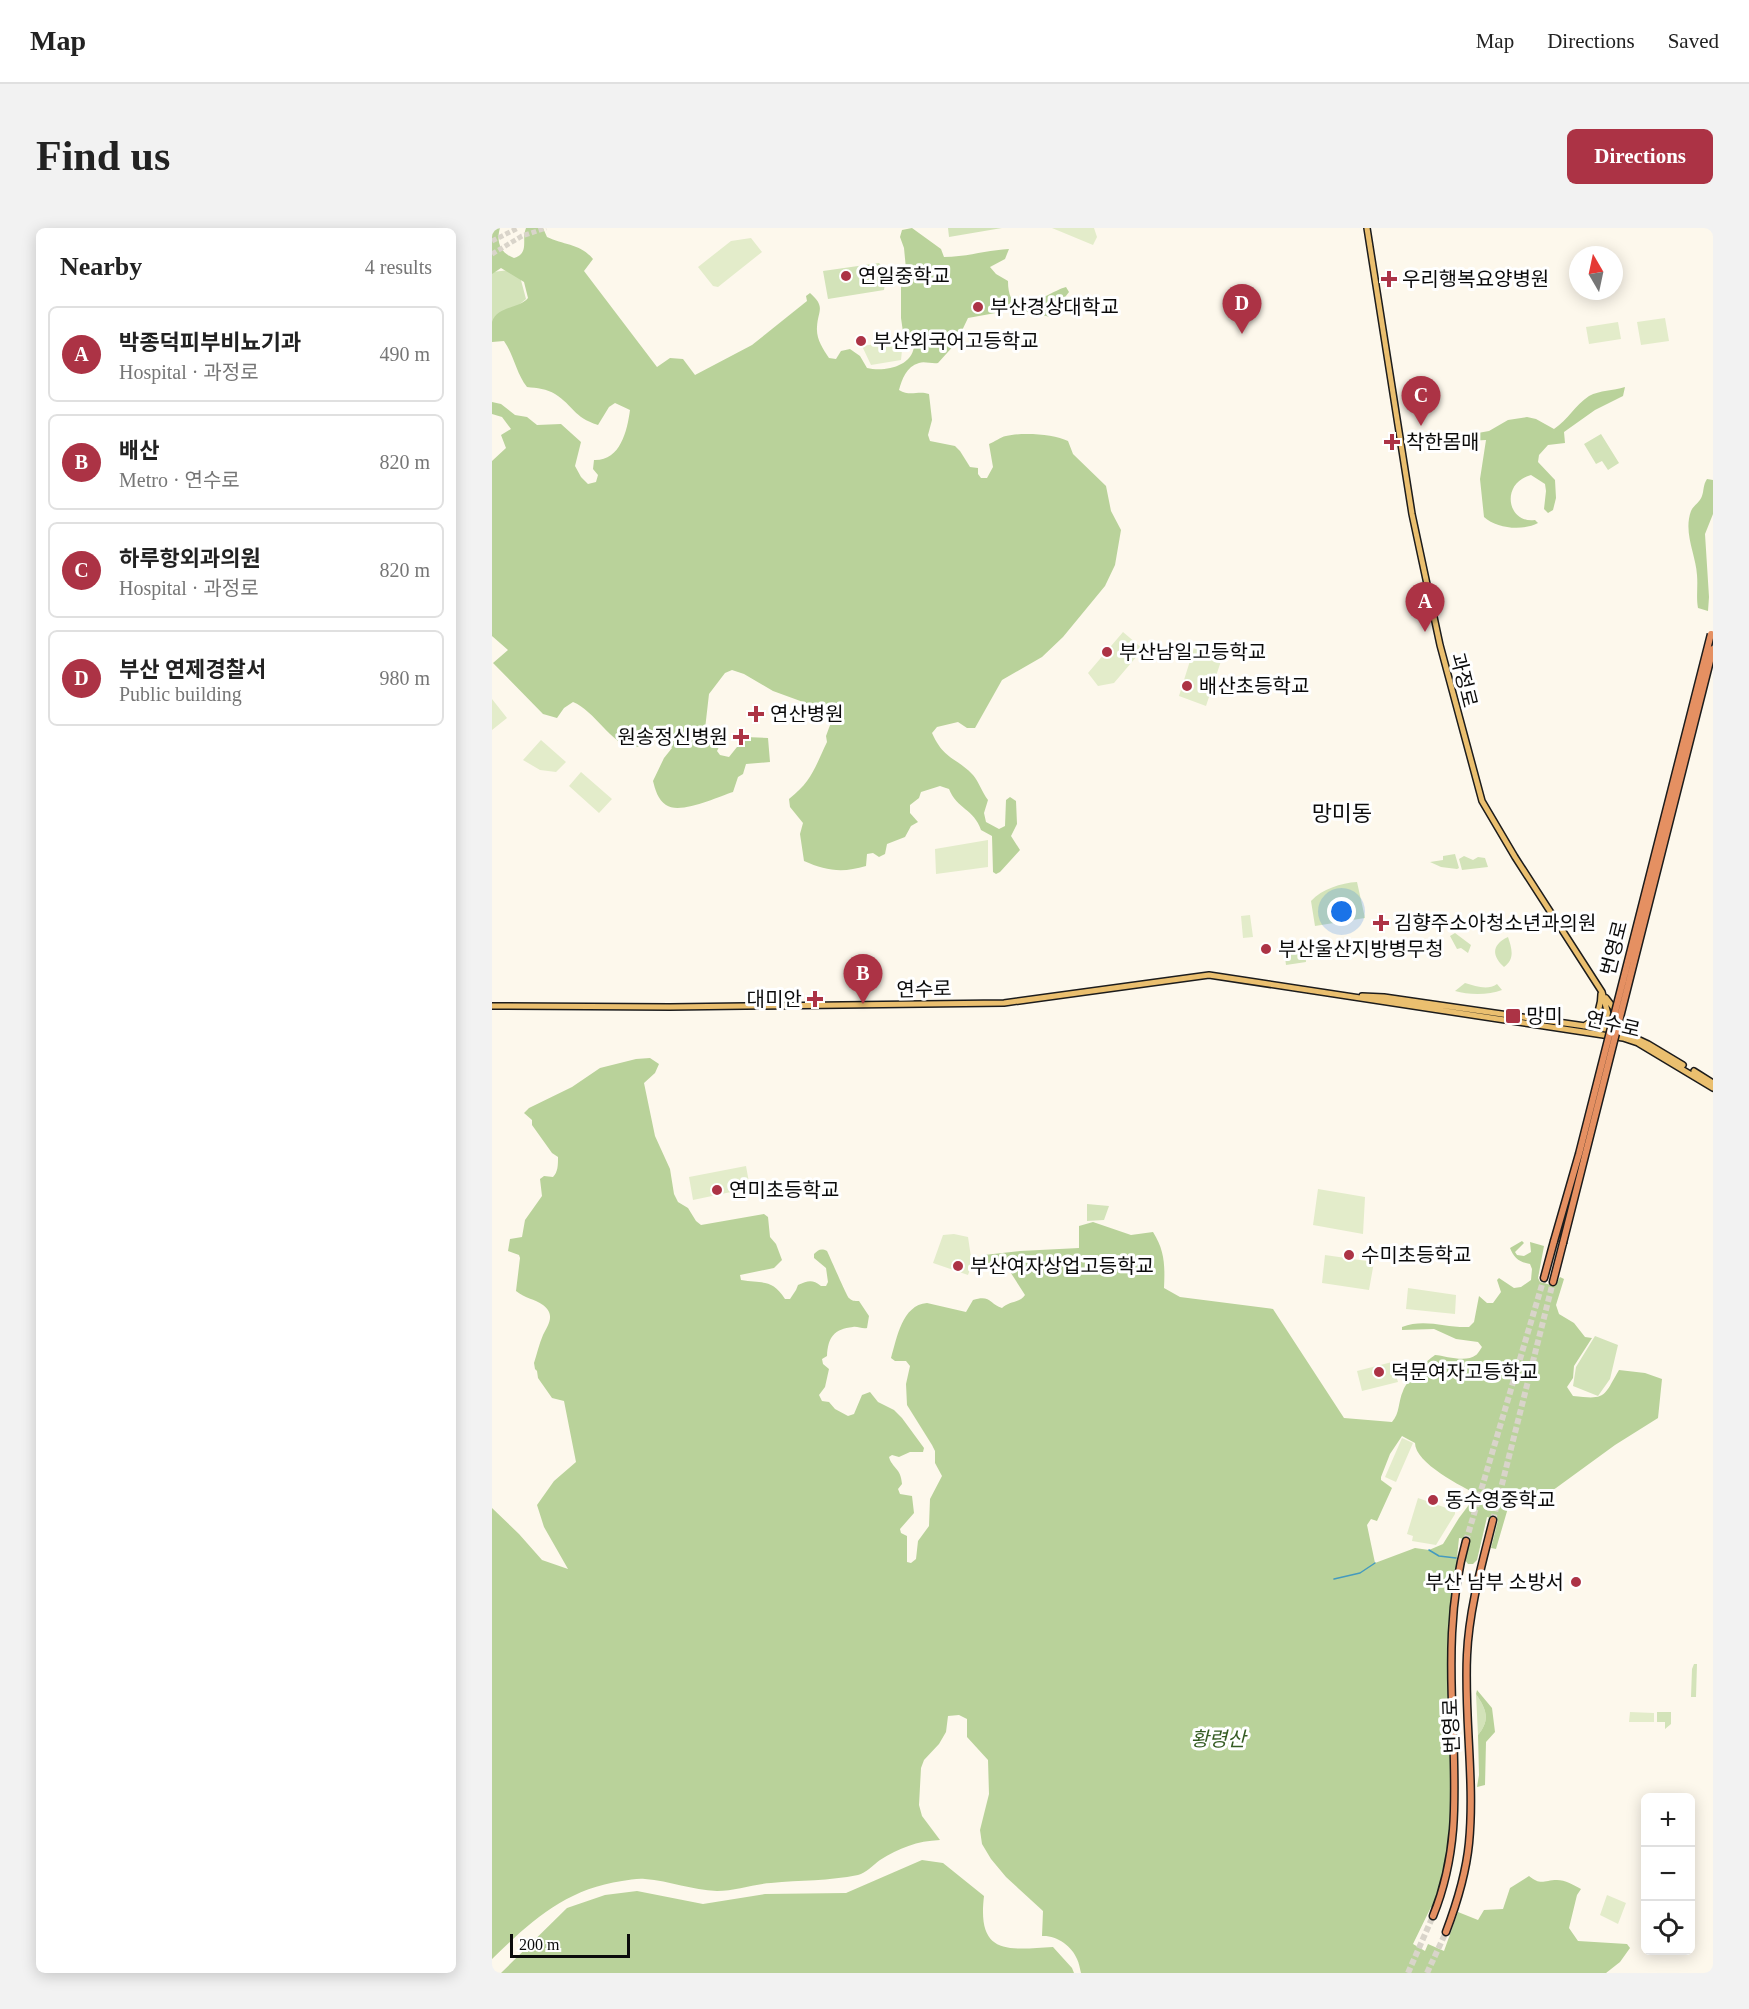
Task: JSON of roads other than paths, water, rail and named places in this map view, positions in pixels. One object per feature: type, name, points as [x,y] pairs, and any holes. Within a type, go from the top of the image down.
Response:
[{"type":"highway","name":"번영로","points":[[1544,1278],[1581,1143],[1713,625]]},
{"type":"highway","name":"번영로","points":[[1553,1282],[1713,649]]},
{"type":"highway","name":"번영로","points":[[1446,1932],[1460,1894],[1469,1845],[1466,1672],[1468,1642],[1474,1596],[1493,1520]]},
{"type":"highway","name":"번영로","points":[[1433,1916],[1449,1868],[1454,1829],[1452,1632],[1457,1583],[1466,1541]]},
{"type":"main road","name":"과정로","points":[[1367,228],[1412,514],[1440,645],[1482,801],[1515,857],[1602,992],[1612,1033]]},
{"type":"main road","name":"연수로","points":[[492,1006],[670,1007],[1005,1003],[1209,975],[1375,1001],[1636,1037],[1713,1083]]},
{"type":"main road","points":[[1583,1026],[1597,1014],[1602,992]]},
{"type":"main road","points":[[1602,992],[1636,1037]]},
{"type":"main road","name":"연수로","points":[[1354,996],[1384,997],[1583,1026],[1612,1033],[1638,1043],[1713,1088]]},
{"type":"waterway","points":[[1429,1550],[1439,1556],[1456,1558]]},
{"type":"waterway","points":[[1334,1579],[1360,1573],[1375,1563]]},
{"type":"tunnel","points":[[492,241],[518,228]]},
{"type":"tunnel","points":[[492,254],[522,236],[546,228]]},
{"type":"tunnel","points":[[1466,1541],[1544,1278]]},
{"type":"tunnel","points":[[1493,1520],[1553,1282]]},
{"type":"tunnel","points":[[1408,1973],[1433,1916]]},
{"type":"tunnel","points":[[1427,1973],[1446,1932]]},
{"type":"place","name":"연일중학교","points":[[846,276]]},
{"type":"place","name":"우리행복요양병원","points":[[1389,279]]},
{"type":"place","name":"부산경상대학교","points":[[978,307]]},
{"type":"place","name":"부산 연제경찰서","points":[[1242,334]]},
{"type":"place","name":"부산외국어고등학교","points":[[861,341]]},
{"type":"place","name":"하루항외과의원","points":[[1421,426]]},
{"type":"place","name":"착한몸매","points":[[1392,442]]},
{"type":"place","name":"박종덕피부비뇨기과","points":[[1425,632]]},
{"type":"place","name":"부산남일고등학교","points":[[1107,652]]},
{"type":"place","name":"배산초등학교","points":[[1187,686]]},
{"type":"place","name":"연산병원","points":[[756,714]]},
{"type":"place","name":"원송정신병원","points":[[741,737]]},
{"type":"place","name":"김향주소아청소년과의원","points":[[1381,923]]},
{"type":"place","name":"부산울산지방병무청","points":[[1266,949]]},
{"type":"place","name":"대미안","points":[[815,999]]},
{"type":"place","name":"배산","points":[[863,1004]]},
{"type":"place","name":"망미","points":[[1513,1016]]},
{"type":"place","name":"연미초등학교","points":[[717,1190]]},
{"type":"place","name":"수미초등학교","points":[[1349,1255]]},
{"type":"place","name":"부산여자상업고등학교","points":[[958,1266]]},
{"type":"place","name":"덕문여자고등학교","points":[[1379,1372]]},
{"type":"place","name":"동수영중학교","points":[[1433,1500]]},
{"type":"place","name":"부산 남부 소방서","points":[[1576,1582]]},
{"type":"district","name":"망미동","points":[[1342,813]]},
{"type":"park label","name":"황령산","points":[[1218,1739]]}]
